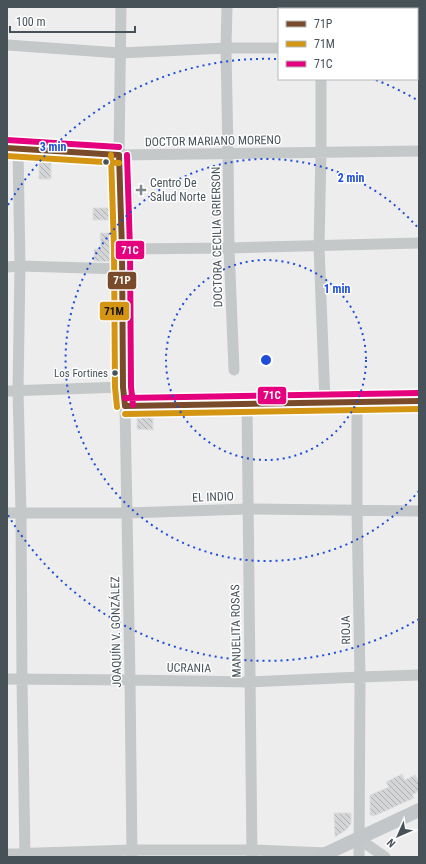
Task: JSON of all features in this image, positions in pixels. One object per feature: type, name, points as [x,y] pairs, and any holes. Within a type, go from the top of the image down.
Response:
[{"type":"main road","points":[[324,855],[419,810]]},
{"type":"street","name":"JOAQUÍN V. GONZÁLEZ","points":[[121,7],[119,155],[127,513],[132,854]]},
{"type":"street","name":"DOCTORA CECILIA GRIERSON","points":[[227,7],[226,48],[229,248],[234,370]]},
{"type":"street","points":[[7,45],[120,52],[226,48],[278,48]]},
{"type":"street","points":[[321,80],[320,246],[325,402]]},
{"type":"street","points":[[13,148],[20,266],[18,390],[25,855]]},
{"type":"street","name":"DOCTOR MARIANO MORENO","points":[[13,148],[119,155],[419,151]]},
{"type":"street","points":[[122,249],[419,243]]},
{"type":"street","points":[[7,267],[20,266],[122,269]]},
{"type":"street","points":[[7,391],[123,387]]},
{"type":"street","points":[[125,406],[419,401]]},
{"type":"street","name":"RIOJA","points":[[357,402],[360,857]]},
{"type":"street","name":"MANUELITA ROSAS","points":[[247,404],[252,854]]},
{"type":"street","name":"EL INDIO","points":[[7,513],[127,513],[248,509],[419,511]]},
{"type":"street","name":"UCRANIA","points":[[7,679],[250,682],[419,675]]},
{"type":"street","points":[[359,838],[385,857]]},
{"type":"street","points":[[7,854],[324,855]]},
{"type":"building","points":[[39,159],[51,159],[51,179],[39,179]]},
{"type":"building","points":[[93,208],[111,208],[111,220],[93,220]]},
{"type":"building","points":[[100,233],[113,233],[114,262],[94,261],[94,249],[101,249]]},
{"type":"building","points":[[137,416],[153,416],[153,430],[137,429]]},
{"type":"building","points":[[402,774],[405,780],[415,775],[419,782],[419,791],[412,795],[414,798],[374,816],[370,815],[370,795],[389,787],[386,782]]},
{"type":"building","points":[[334,813],[351,813],[351,824],[346,830],[335,837]]},
{"type":"transit line","name":"71C","points":[[7,140],[119,147]]},
{"type":"transit line","name":"71P","points":[[7,148],[119,155]]},
{"type":"transit line","name":"71M","points":[[111,155],[114,249],[115,387],[117,407]]},
{"type":"transit line","name":"71P","points":[[119,155],[122,249],[123,387],[125,406]]},
{"type":"transit line","name":"71C","points":[[127,155],[130,249],[131,387],[133,405]]},
{"type":"transit line","name":"71M","points":[[7,156],[119,163]]},
{"type":"transit line","name":"71C","points":[[125,398],[419,393]]},
{"type":"transit line","name":"71P","points":[[125,406],[419,401]]},
{"type":"transit line","name":"71M","points":[[125,414],[419,409]]},
{"type":"place","name":"Centro De Salud Norte","points":[[141,190]]},
{"type":"place","name":"Los Fortines","points":[[115,373]]}]
